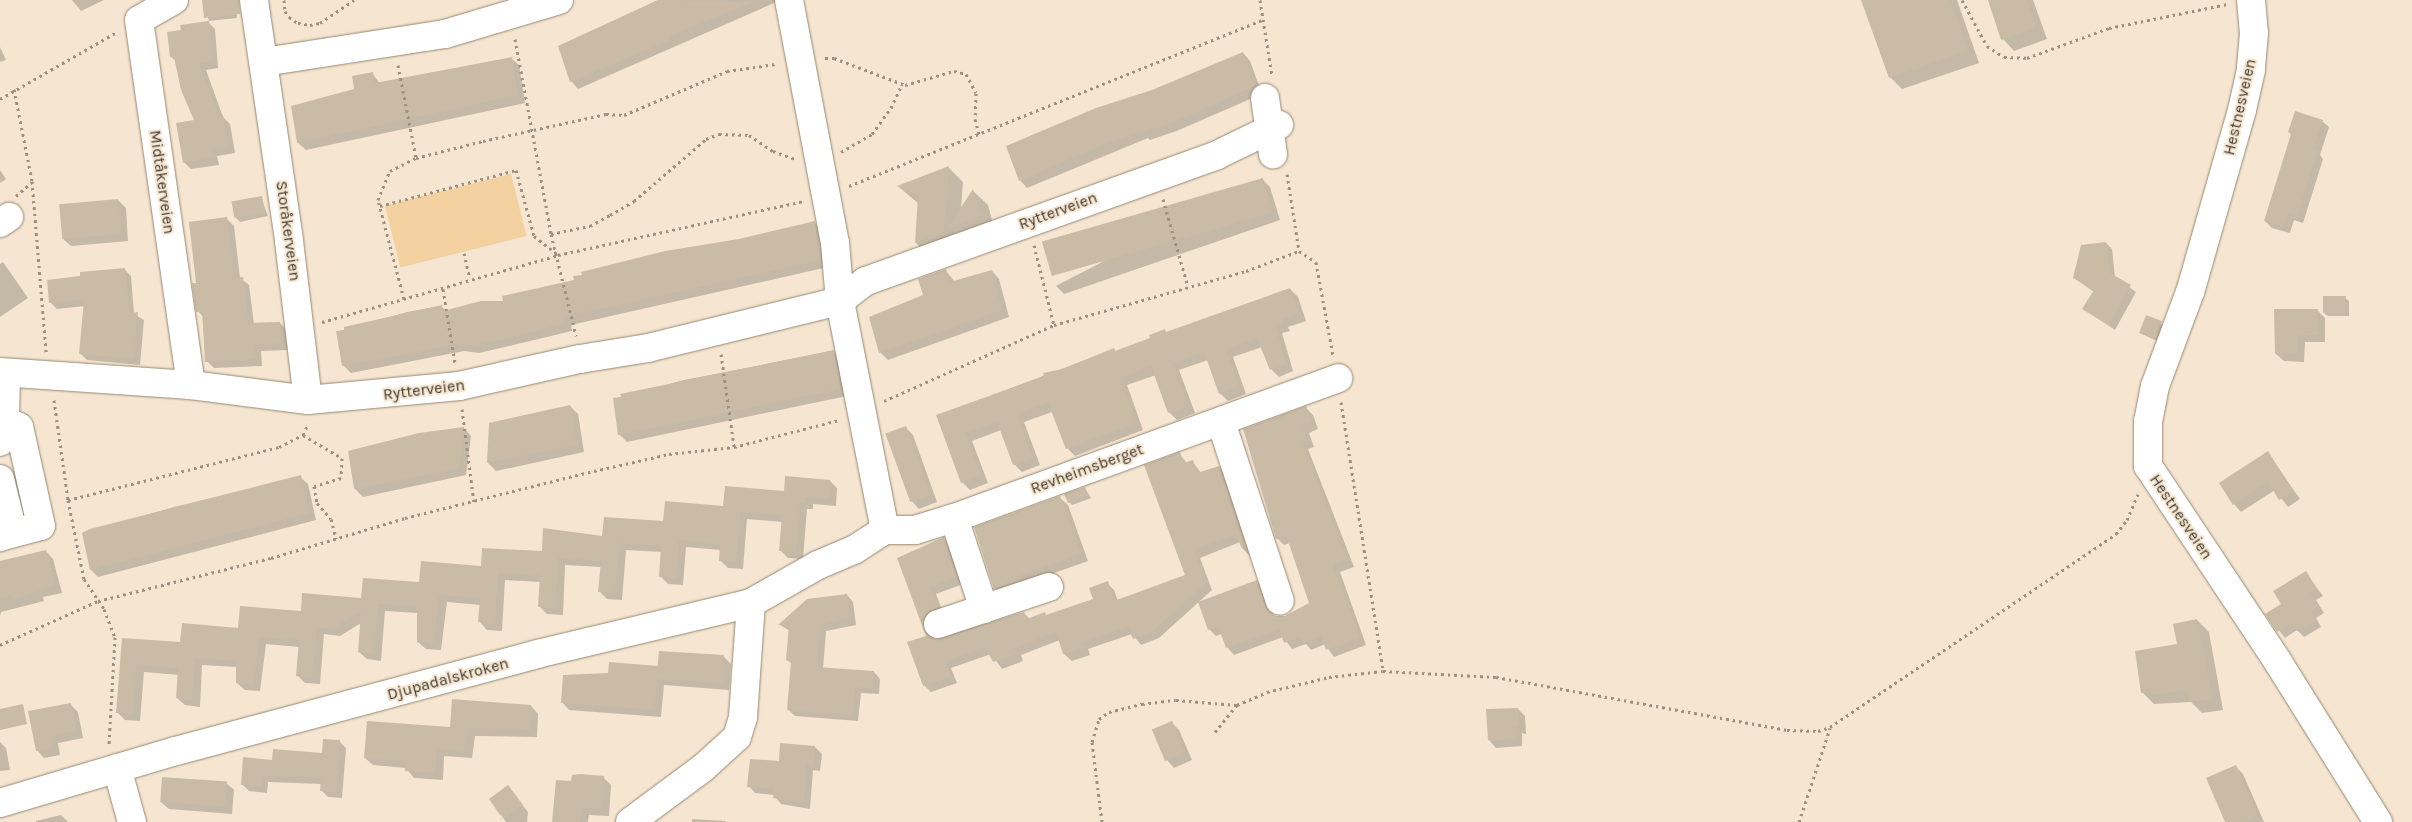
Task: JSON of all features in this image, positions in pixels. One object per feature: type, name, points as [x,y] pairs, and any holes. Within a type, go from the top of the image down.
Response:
[{"type":"street","points":[[139,20],[174,0]]},
{"type":"street","name":"Storåkerveien","points":[[254,0],[301,328],[315,400]]},
{"type":"street","points":[[264,62],[445,34],[559,0]]},
{"type":"street","points":[[789,0],[826,196],[840,301],[864,412],[885,530]]},
{"type":"street","name":"Hestnesveien","points":[[2251,0],[2254,33],[2251,70],[2198,265],[2153,394],[2146,439],[2150,472],[2278,662],[2378,822]]},
{"type":"street","name":"Midtåkerveien","points":[[139,20],[191,385]]},
{"type":"street","name":"Rytterveien","points":[[3,372],[191,385],[315,400],[459,386],[580,359],[648,348],[840,301],[866,281],[1274,136],[1265,98]]},
{"type":"street","points":[[1,537],[41,526],[19,427],[2,432],[3,372]]},
{"type":"street","name":"Revheimsberget","points":[[885,530],[915,530],[954,518],[1095,464],[1221,422],[1338,378]]},
{"type":"street","points":[[1221,422],[1280,601]]},
{"type":"street","points":[[0,479],[10,520],[1,537]]},
{"type":"street","points":[[954,518],[984,609]]},
{"type":"street","name":"Djupadalskroken","points":[[0,803],[117,768],[537,654],[751,603],[818,565],[854,550],[885,530]]},
{"type":"street","points":[[938,624],[1049,587]]},
{"type":"street","points":[[630,822],[703,768],[737,737],[743,717],[751,603]]},
{"type":"street","points":[[117,768],[132,822]]},
{"type":"path","points":[[284,0],[285,11],[289,17],[298,23],[310,25],[320,23],[354,0]]},
{"type":"path","points":[[1962,0],[1987,46],[2004,57],[2027,58],[2109,28],[2251,0]]},
{"type":"path","points":[[511,14],[551,234],[558,255],[580,359]]},
{"type":"path","points":[[301,328],[443,289],[470,278],[558,255],[826,196],[1264,19]]},
{"type":"path","points":[[0,98],[139,20]]},
{"type":"path","points":[[394,42],[416,158]]},
{"type":"path","points":[[404,299],[380,206],[382,185],[390,171],[416,158],[606,114],[624,115],[727,71],[801,59],[834,58],[902,84],[922,82],[954,71],[966,74],[976,93],[975,119],[979,134]]},
{"type":"path","points":[[551,234],[590,226],[634,201],[706,139],[719,134],[749,135],[787,158],[819,157],[848,149],[872,134],[891,108],[902,84]]},
{"type":"path","points":[[14,89],[32,181],[46,352],[52,374],[68,500],[84,579],[98,601],[115,637],[109,756],[117,768]]},
{"type":"path","points":[[380,206],[516,170],[534,236],[558,255]]},
{"type":"path","points":[[1157,178],[1188,287]]},
{"type":"path","points":[[1028,223],[1054,325]]},
{"type":"path","points":[[0,645],[98,601],[271,558],[336,538],[594,471],[669,454],[734,447],[864,412],[1054,325],[1246,271],[1299,251],[1316,262],[1320,279],[1338,378],[1383,671]]},
{"type":"path","points":[[464,253],[470,278]]},
{"type":"path","points":[[717,331],[734,447]]},
{"type":"path","points":[[68,500],[279,447],[303,435],[315,400]]},
{"type":"path","points":[[303,435],[342,458],[341,478],[314,486],[317,503],[331,520],[336,538]]},
{"type":"path","points":[[1102,822],[1092,742],[1099,719],[1109,712],[1142,704],[1176,700],[1237,705],[1297,683],[1383,671],[1496,677],[1787,730],[1818,731],[1830,727],[2116,534],[2127,520],[2150,472]]},
{"type":"path","points":[[1215,732],[1237,705]]},
{"type":"path","points":[[1799,822],[1830,727]]},
{"type":"shaded area","points":[[511,174],[526,236],[400,268],[385,205]]},
{"type":"building","points":[[202,0],[239,0],[240,14],[204,18]]},
{"type":"building","points":[[658,0],[754,2],[669,36],[670,40],[570,82],[558,46]]},
{"type":"building","points":[[1861,0],[1950,0],[1968,51],[1889,78]]},
{"type":"building","points":[[1988,0],[2027,0],[2036,28],[2001,40]]},
{"type":"building","points":[[209,21],[212,61],[199,63],[219,116],[223,115],[228,146],[211,149],[212,158],[183,163],[176,123],[194,120],[181,90],[174,57],[170,57],[167,32],[181,30],[180,25]]},
{"type":"building","points":[[1243,52],[1255,86],[1172,123],[1109,142],[1019,181],[1006,146],[1096,108],[1152,90]]},
{"type":"building","points":[[512,57],[518,95],[297,143],[291,106],[354,89],[352,76],[373,72],[375,83]]},
{"type":"building","points":[[2295,111],[2323,120],[2313,150],[2317,151],[2297,217],[2287,214],[2283,227],[2264,221],[2291,134],[2288,132]]},
{"type":"building","points":[[949,166],[944,232],[915,243],[918,196],[897,186]]},
{"type":"building","points":[[1263,178],[1273,213],[1052,276],[1042,241]]},
{"type":"building","points":[[973,189],[981,216],[947,229]]},
{"type":"building","points":[[262,196],[265,213],[234,218],[231,201]]},
{"type":"building","points":[[118,199],[121,234],[62,239],[59,204]]},
{"type":"building","points":[[227,217],[234,278],[243,277],[248,323],[280,322],[281,343],[254,345],[255,359],[205,362],[202,311],[196,312],[192,283],[196,283],[189,222]]},
{"type":"building","points":[[815,221],[821,260],[564,317],[565,323],[501,340],[470,346],[458,346],[457,344],[342,366],[336,331],[344,330],[344,327],[442,305],[443,311],[481,301],[503,301],[502,296],[574,280],[573,276],[582,275],[581,272],[665,251],[739,239]]},
{"type":"building","points":[[2106,242],[2110,273],[2131,285],[2108,325],[2082,309],[2094,290],[2073,278],[2081,245]]},
{"type":"building","points":[[125,268],[129,313],[138,312],[134,359],[79,354],[84,300],[49,303],[47,280],[80,276],[80,272]]},
{"type":"building","points":[[946,269],[950,282],[992,270],[1002,310],[879,353],[869,317],[923,295],[918,279]]},
{"type":"building","points":[[1290,288],[1299,313],[1281,320],[1283,323],[1275,326],[1286,364],[1270,370],[1257,338],[1226,349],[1239,387],[1219,394],[1204,352],[1173,363],[1188,406],[1168,413],[1151,366],[1120,378],[1136,423],[1066,449],[1048,403],[1017,414],[1033,458],[1013,465],[997,422],[965,433],[981,476],[961,483],[936,415],[1039,378],[1044,375],[1043,373],[1063,369],[1114,348],[1115,351],[1150,338],[1149,335],[1165,329],[1166,332]]},
{"type":"building","points":[[2323,296],[2346,296],[2346,313],[2323,313]]},
{"type":"building","points":[[2274,309],[2318,309],[2318,335],[2297,335],[2297,354],[2275,354]]},
{"type":"building","points":[[2146,315],[2162,321],[2155,339],[2139,333]]},
{"type":"building","points":[[834,350],[840,389],[618,435],[613,398],[621,397],[620,394]]},
{"type":"building","points":[[570,405],[577,445],[487,463],[489,423]]},
{"type":"building","points":[[1306,406],[1312,422],[1302,425],[1307,440],[1302,442],[1347,559],[1333,565],[1360,638],[1326,650],[1321,636],[1303,643],[1300,637],[1284,643],[1279,629],[1226,648],[1218,626],[1208,630],[1198,602],[1257,580],[1265,606],[1275,616],[1285,616],[1309,603],[1286,535],[1276,539],[1243,429]]},
{"type":"building","points":[[906,426],[931,495],[910,502],[885,434]]},
{"type":"building","points":[[464,427],[459,468],[354,489],[348,451],[419,433]]},
{"type":"building","points":[[2268,451],[2293,491],[2279,500],[2268,482],[2233,505],[2219,483]]},
{"type":"building","points":[[1180,452],[1184,463],[1193,460],[1197,473],[1219,466],[1245,546],[1242,549],[1236,534],[1194,550],[1206,582],[1152,632],[1133,639],[1128,627],[1081,642],[1083,648],[1063,654],[1056,632],[1014,648],[1017,654],[993,662],[985,647],[945,661],[951,676],[923,686],[907,642],[926,636],[923,628],[935,639],[1024,612],[1027,619],[1045,612],[1046,615],[1093,599],[1089,588],[1108,581],[1114,601],[1185,575],[1144,465]]},
{"type":"building","points":[[301,475],[309,513],[90,570],[82,533],[90,529]]},
{"type":"building","points":[[785,476],[830,480],[829,499],[806,497],[805,502],[800,502],[796,552],[779,551],[782,515],[740,512],[736,562],[719,561],[720,544],[679,540],[676,578],[659,577],[661,546],[619,543],[615,593],[598,592],[601,561],[558,558],[555,608],[538,607],[540,575],[498,573],[495,624],[478,622],[480,598],[439,595],[433,643],[417,642],[417,606],[378,604],[374,654],[358,652],[361,611],[332,629],[317,627],[312,677],[296,676],[299,640],[259,637],[253,684],[236,683],[236,661],[195,658],[192,700],[176,698],[178,668],[136,665],[133,714],[116,713],[122,638],[180,642],[182,623],[238,628],[240,606],[301,611],[302,593],[361,598],[363,578],[419,582],[421,561],[481,566],[482,548],[542,551],[543,528],[602,536],[604,517],[663,521],[665,501],[723,506],[725,486],[784,491]]},
{"type":"building","points":[[1085,487],[1088,495],[1068,503],[1064,494]]},
{"type":"building","points":[[1060,496],[1081,553],[1019,576],[1020,579],[994,589],[974,527]]},
{"type":"building","points":[[944,537],[957,577],[930,587],[938,608],[926,614],[923,628],[897,558]]},
{"type":"building","points":[[46,550],[55,585],[12,600],[11,595],[0,598],[0,561]]},
{"type":"building","points":[[2306,571],[2317,589],[2310,593],[2319,606],[2311,611],[2316,620],[2297,631],[2292,623],[2277,632],[2265,614],[2281,604],[2273,591]]},
{"type":"building","points":[[847,594],[850,618],[820,625],[816,667],[874,671],[873,688],[855,687],[852,715],[787,710],[791,661],[786,660],[789,625],[778,625],[807,599]]},
{"type":"building","points":[[2197,619],[2212,699],[2189,702],[2187,690],[2152,695],[2152,692],[2141,693],[2135,651],[2177,644],[2173,624]]},
{"type":"building","points":[[659,651],[724,655],[722,683],[657,679],[654,710],[561,703],[563,675],[608,673],[609,662],[658,666]]},
{"type":"building","points":[[452,699],[531,705],[530,730],[468,728],[464,751],[437,749],[435,773],[405,771],[406,761],[364,758],[367,721],[450,727]]},
{"type":"building","points":[[71,703],[76,731],[51,736],[53,747],[36,751],[28,711]]},
{"type":"building","points":[[23,704],[27,724],[0,730],[0,709]]},
{"type":"building","points":[[1518,708],[1519,727],[1515,726],[1515,739],[1488,740],[1486,709]]},
{"type":"building","points":[[1172,721],[1185,752],[1165,761],[1152,730]]},
{"type":"building","points":[[323,739],[340,740],[336,792],[320,791],[321,778],[262,776],[261,786],[241,785],[243,757],[272,760],[273,749],[322,753]]},
{"type":"building","points":[[780,743],[815,746],[814,765],[806,764],[804,803],[773,798],[774,789],[747,787],[750,759],[779,761]]},
{"type":"building","points":[[2236,765],[2258,816],[2243,822],[2225,822],[2206,778]]},
{"type":"building","points":[[572,775],[604,776],[602,809],[581,808],[580,822],[552,822],[556,780],[571,781]]},
{"type":"building","points":[[162,777],[227,782],[225,806],[160,802]]},
{"type":"building","points":[[508,785],[523,805],[506,817],[504,813],[500,815],[489,799]]}]
